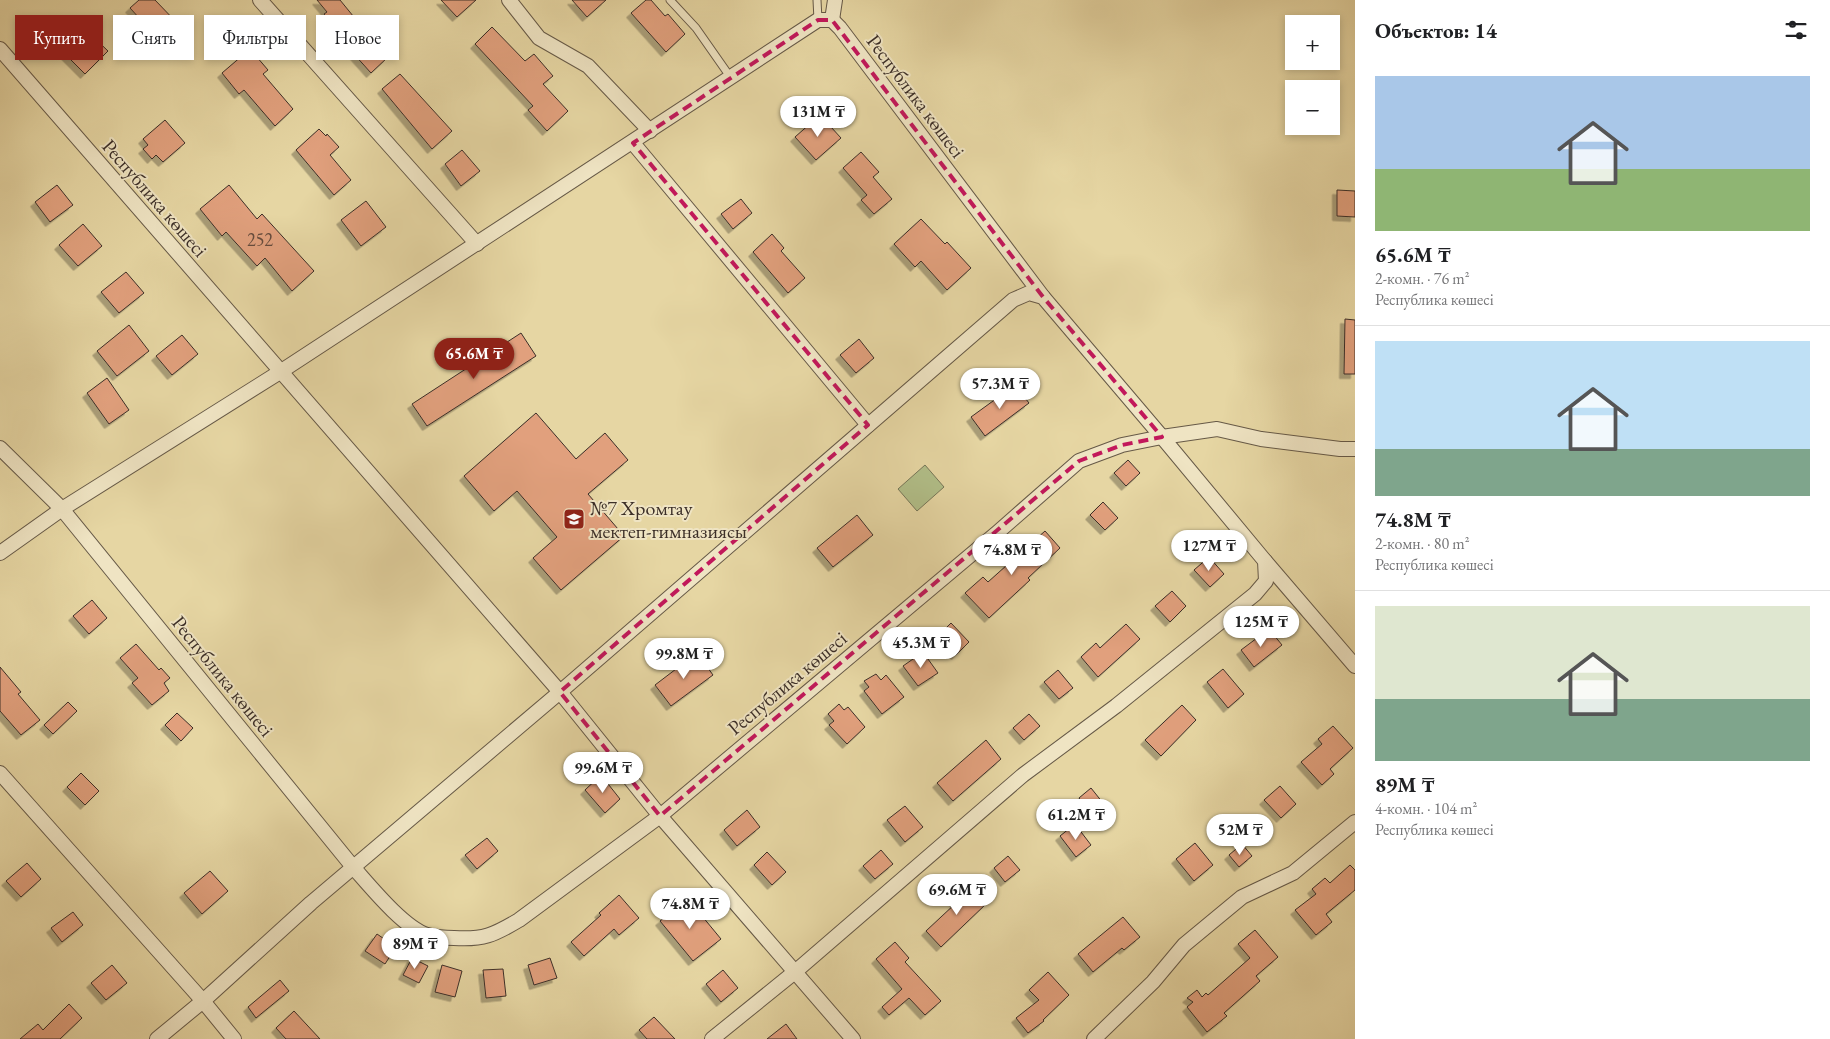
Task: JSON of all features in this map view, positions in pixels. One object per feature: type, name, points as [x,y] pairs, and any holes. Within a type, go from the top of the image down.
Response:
[{"type":"street","points":[[260,0],[477,244]]},
{"type":"street","points":[[509,0],[539,38],[588,66],[650,131]]},
{"type":"street","points":[[0,553],[62,509],[280,372],[732,78],[825,20],[835,0]]},
{"type":"street","name":"Республика көшесі","points":[[825,20],[840,28],[1036,295],[1162,437]]},
{"type":"street","name":"Республика көшесі","points":[[0,49],[560,692],[660,816],[853,1039]]},
{"type":"street","points":[[632,143],[868,426]]},
{"type":"street","points":[[157,1039],[203,1001],[353,867],[560,692],[1013,300],[1036,295]]},
{"type":"street","name":"Республика көшесі","points":[[0,448],[62,509],[353,867],[378,895],[408,924],[426,934],[475,940],[498,933],[519,920],[660,816],[998,532],[1078,461],[1122,445],[1218,429],[1261,439],[1340,449],[1355,449]]},
{"type":"street","points":[[1162,437],[1355,666]]},
{"type":"street","points":[[712,1039],[796,971],[1023,775],[1116,706],[1255,594],[1266,581],[1265,561]]},
{"type":"street","points":[[0,773],[203,1001],[234,1039]]},
{"type":"street","points":[[1094,1039],[1153,982],[1184,945],[1242,897],[1293,873],[1355,822]]},
{"type":"lane","points":[[670,0],[696,28],[732,78]]},
{"type":"lane","points":[[817,0],[825,20]]},
{"type":"highlighted area","points":[[818,20],[832,20],[1043,297],[1162,437],[1122,445],[1079,461],[660,816],[560,692],[868,425],[633,143]]},
{"type":"green space","points":[[925,465],[944,487],[917,511],[898,489]]},
{"type":"building","points":[[139,0],[155,0],[169,15],[136,15],[130,8]]},
{"type":"building","points":[[317,0],[340,0],[352,15],[325,15],[327,12]]},
{"type":"building","points":[[441,0],[476,0],[457,17]]},
{"type":"building","points":[[572,0],[606,0],[587,17]]},
{"type":"building","points":[[646,0],[651,0],[665,16],[668,14],[685,34],[666,52],[631,13]]},
{"type":"building","points":[[492,27],[525,61],[534,54],[553,76],[543,84],[568,111],[547,131],[528,110],[533,106],[475,44]]},
{"type":"building","points":[[103,46],[108,51],[103,56]]},
{"type":"building","points":[[71,60],[99,60],[85,74]]},
{"type":"building","points":[[237,60],[259,60],[268,70],[263,74],[293,109],[275,126],[244,90],[239,94],[222,73]]},
{"type":"building","points":[[359,60],[385,60],[371,73]]},
{"type":"building","points":[[400,74],[452,131],[432,149],[382,89]]},
{"type":"building","points":[[820,115],[841,138],[816,160],[795,137]]},
{"type":"building","points":[[165,120],[185,143],[163,162],[156,155],[152,159],[143,149],[148,145],[143,139]]},
{"type":"building","points":[[319,129],[326,136],[327,134],[339,147],[330,155],[351,180],[334,195],[296,150]]},
{"type":"building","points":[[462,150],[480,171],[461,186],[445,164]]},
{"type":"building","points":[[861,152],[879,172],[873,177],[892,199],[874,214],[861,200],[867,195],[843,168]]},
{"type":"building","points":[[57,185],[73,205],[50,222],[35,202]]},
{"type":"building","points":[[229,185],[257,219],[262,214],[314,271],[292,291],[265,258],[257,266],[226,232],[222,236],[200,209]]},
{"type":"building","points":[[1337,190],[1355,191],[1355,217],[1337,216]]},
{"type":"building","points":[[741,199],[752,213],[733,229],[721,214]]},
{"type":"building","points":[[366,201],[386,227],[361,246],[341,220]]},
{"type":"building","points":[[921,219],[945,244],[947,242],[971,268],[947,290],[921,261],[915,267],[894,244]]},
{"type":"building","points":[[83,224],[102,246],[78,266],[59,245]]},
{"type":"building","points":[[772,234],[784,248],[781,251],[805,278],[788,293],[753,252]]},
{"type":"building","points":[[126,272],[144,293],[119,313],[101,292]]},
{"type":"building","points":[[1345,319],[1355,320],[1355,374],[1344,374]]},
{"type":"building","points":[[129,325],[149,351],[117,376],[97,351]]},
{"type":"building","points":[[521,333],[536,356],[427,426],[412,404]]},
{"type":"building","points":[[182,335],[198,354],[172,375],[156,356]]},
{"type":"building","points":[[859,339],[874,358],[856,373],[840,355]]},
{"type":"building","points":[[107,378],[129,410],[109,424],[87,393]]},
{"type":"building","points":[[1015,385],[1029,403],[985,436],[971,417]]},
{"type":"building","points":[[536,413],[576,459],[605,433],[628,460],[588,494],[624,536],[561,590],[533,558],[557,537],[517,491],[494,511],[464,476]]},
{"type":"building","points":[[1128,460],[1140,473],[1126,486],[1114,473]]},
{"type":"building","points":[[1103,502],[1118,518],[1105,530],[1090,515]]},
{"type":"building","points":[[857,515],[873,535],[833,567],[817,548]]},
{"type":"building","points":[[1045,531],[1060,548],[1028,578],[1030,580],[989,618],[965,593],[983,577],[988,582]]},
{"type":"building","points":[[1209,557],[1224,574],[1210,587],[1194,570]]},
{"type":"building","points":[[1172,591],[1186,606],[1170,622],[1155,606]]},
{"type":"building","points":[[92,600],[107,618],[89,634],[73,616]]},
{"type":"building","points":[[951,623],[969,642],[956,655],[937,637]]},
{"type":"building","points":[[1126,624],[1140,639],[1098,677],[1081,657],[1096,643],[1100,648]]},
{"type":"building","points":[[1269,629],[1282,645],[1254,667],[1241,650]]},
{"type":"building","points":[[136,644],[159,670],[161,668],[170,678],[164,683],[169,691],[152,705],[132,683],[138,678],[120,658]]},
{"type":"building","points":[[923,652],[938,673],[918,686],[903,666]]},
{"type":"building","points":[[697,653],[713,675],[671,706],[655,685]]},
{"type":"building","points":[[0,667],[21,692],[18,694],[40,720],[21,735],[0,711]]},
{"type":"building","points":[[1223,669],[1244,694],[1228,708],[1207,682]]},
{"type":"building","points":[[1058,670],[1073,688],[1059,699],[1044,682]]},
{"type":"building","points":[[876,674],[881,680],[886,675],[904,697],[882,714],[864,691],[869,687],[864,681]]},
{"type":"building","points":[[68,702],[77,711],[53,734],[44,725]]},
{"type":"building","points":[[839,704],[844,710],[848,707],[865,727],[847,744],[829,725],[834,721],[828,714]]},
{"type":"building","points":[[1182,705],[1196,720],[1161,756],[1145,740]]},
{"type":"building","points":[[177,713],[193,728],[181,741],[165,725]]},
{"type":"building","points":[[1029,714],[1040,726],[1024,740],[1013,728]]},
{"type":"building","points":[[1333,726],[1353,748],[1330,769],[1334,774],[1322,785],[1301,762],[1322,744],[1318,739]]},
{"type":"building","points":[[986,740],[1001,759],[953,801],[937,783]]},
{"type":"building","points":[[81,773],[99,791],[85,805],[67,787]]},
{"type":"building","points":[[601,775],[620,799],[605,813],[585,790]]},
{"type":"building","points":[[1280,786],[1296,804],[1281,818],[1264,800]]},
{"type":"building","points":[[1091,788],[1107,808],[1095,818],[1079,798]]},
{"type":"building","points":[[905,806],[923,827],[905,842],[887,820]]},
{"type":"building","points":[[747,810],[760,827],[737,846],[724,830]]},
{"type":"building","points":[[1075,824],[1091,845],[1076,857],[1060,836]]},
{"type":"building","points":[[487,838],[498,851],[477,869],[465,855]]},
{"type":"building","points":[[1195,843],[1213,865],[1194,881],[1176,859]]},
{"type":"building","points":[[1242,844],[1252,856],[1239,867],[1229,855]]},
{"type":"building","points":[[881,850],[893,864],[875,879],[863,866]]},
{"type":"building","points":[[767,852],[786,872],[772,885],[754,865]]},
{"type":"building","points":[[1008,856],[1020,870],[1005,882],[994,868]]},
{"type":"building","points":[[27,863],[41,879],[21,897],[6,881]]},
{"type":"building","points":[[1350,865],[1355,870],[1355,890],[1326,914],[1332,922],[1316,935],[1295,910],[1316,894],[1312,889],[1325,878],[1330,883]]},
{"type":"building","points":[[210,871],[228,891],[202,914],[184,893]]},
{"type":"building","points":[[972,886],[987,903],[941,947],[926,931],[956,903],[954,901]]},
{"type":"building","points":[[619,895],[639,918],[619,935],[614,929],[584,956],[571,942],[601,915],[599,913]]},
{"type":"building","points":[[688,899],[721,939],[693,961],[660,921]]},
{"type":"building","points":[[73,912],[83,925],[62,942],[51,928]]},
{"type":"building","points":[[1123,917],[1140,937],[1124,950],[1122,948],[1093,972],[1078,954]]},
{"type":"building","points":[[1255,930],[1278,957],[1256,976],[1260,981],[1224,1013],[1227,1016],[1207,1032],[1187,1007],[1193,1002],[1187,998],[1197,990],[1202,997],[1206,993],[1208,995],[1250,958],[1238,944]]},
{"type":"building","points":[[377,934],[396,947],[385,964],[365,951]]},
{"type":"building","points":[[895,942],[909,958],[905,962],[941,1001],[925,1015],[909,998],[889,1015],[882,1007],[902,989],[876,959]]},
{"type":"building","points":[[412,958],[428,966],[419,983],[403,975]]},
{"type":"building","points":[[550,958],[557,978],[534,985],[528,965]]},
{"type":"building","points":[[112,965],[127,983],[106,1000],[91,983]]},
{"type":"building","points":[[442,965],[462,971],[455,997],[435,992]]},
{"type":"building","points":[[503,969],[506,996],[486,998],[483,970]]},
{"type":"building","points":[[723,970],[738,988],[721,1002],[706,984]]},
{"type":"building","points":[[1048,972],[1069,995],[1044,1021],[1028,1033],[1016,1018],[1039,1000],[1029,990]]},
{"type":"building","points":[[280,980],[289,991],[256,1018],[248,1007]]},
{"type":"building","points":[[69,1004],[82,1018],[60,1039],[20,1039],[38,1024],[43,1030]]},
{"type":"building","points":[[294,1011],[320,1039],[286,1039],[276,1028]]},
{"type":"building","points":[[654,1017],[675,1039],[647,1039],[639,1030]]},
{"type":"building","points":[[786,1024],[797,1039],[767,1039]]},
{"type":"place","name":"№7 Хромтау мектеп-гимназиясы","points":[[574,519]]}]
